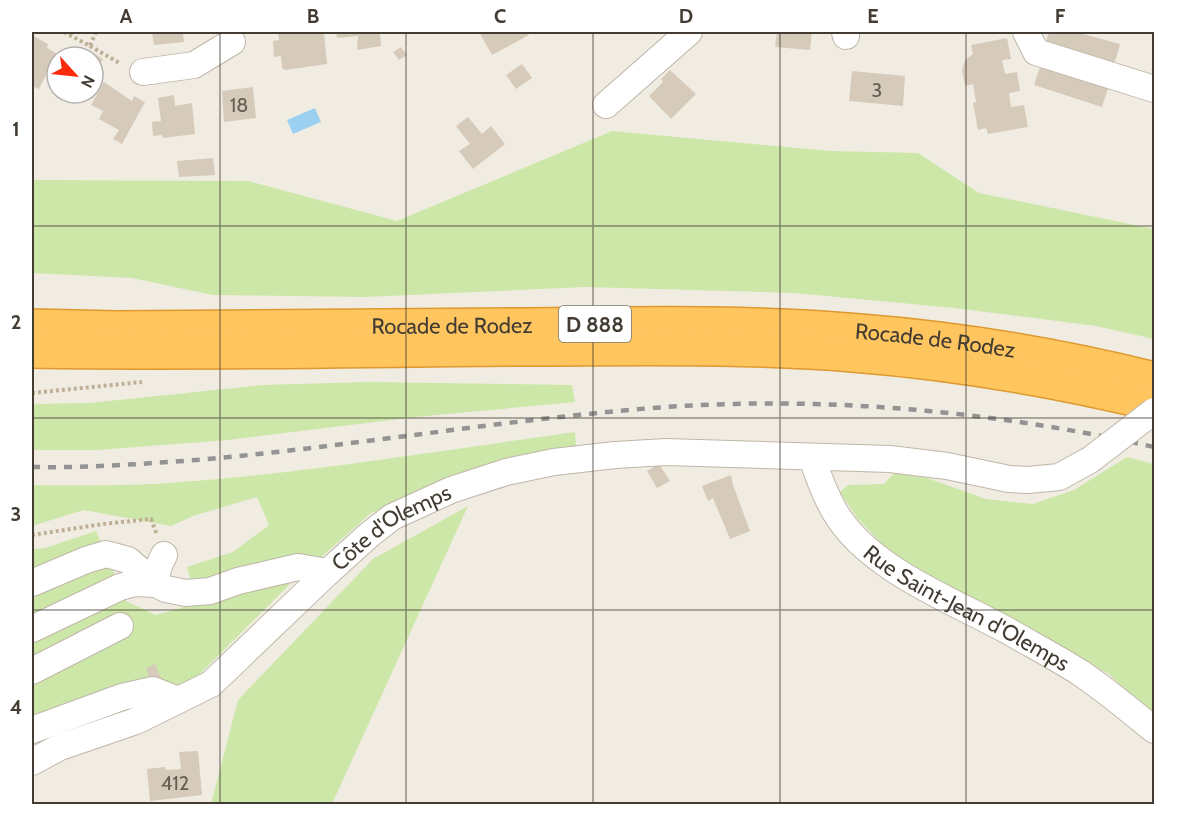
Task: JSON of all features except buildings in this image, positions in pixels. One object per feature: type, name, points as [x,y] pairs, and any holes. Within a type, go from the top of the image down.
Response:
[{"type":"highway","name":"Rocade de Rodez","points":[[32,326],[117,328],[681,323],[777,326],[880,333],[1000,347],[1097,365],[1155,379]]},
{"type":"highway","name":"Rocade de Rodez","points":[[32,351],[170,353],[346,349],[769,350],[946,364],[1026,376],[1155,404]]},
{"type":"street","points":[[606,105],[689,32]]},
{"type":"street","points":[[1026,32],[1036,52],[1155,89]]},
{"type":"street","points":[[143,72],[194,65],[238,35]]},
{"type":"street","points":[[32,310],[117,328]]},
{"type":"street","points":[[32,363],[130,361],[170,353]]},
{"type":"street","name":"Côte d'Olemps","points":[[32,762],[60,747],[136,721],[211,684],[328,572],[392,517],[451,490],[506,472],[554,462],[666,452],[890,459],[947,466],[1009,479],[1028,480],[1059,477],[1090,460],[1155,411]]},
{"type":"street","name":"Rue Saint-Jean d'Olemps","points":[[812,457],[835,513],[854,537],[873,554],[892,569],[1010,632],[1081,674],[1155,730]]},
{"type":"street","points":[[32,583],[106,554],[128,560],[166,590],[186,593],[210,591],[238,581],[297,567],[328,572]]},
{"type":"street","points":[[156,584],[158,568],[164,555]]},
{"type":"street","points":[[32,563],[59,571]]},
{"type":"street","points":[[32,629],[120,587],[135,583],[156,584]]},
{"type":"street","points":[[32,671],[120,626]]},
{"type":"street","points":[[32,730],[122,697],[153,690],[178,700]]},
{"type":"path","points":[[64,32],[88,45]]},
{"type":"path","points":[[105,55],[128,68],[143,72]]},
{"type":"path","points":[[32,393],[146,381]]},
{"type":"green space","points":[[612,131],[831,151],[918,153],[979,193],[1154,229],[1154,339],[1096,326],[954,308],[795,293],[585,287],[365,297],[213,295],[132,278],[32,273],[32,180],[248,181],[397,221]]},
{"type":"green space","points":[[367,382],[572,385],[575,402],[416,417],[228,440],[97,450],[32,450],[32,404],[89,403],[263,385]]},
{"type":"green space","points":[[575,432],[576,447],[479,468],[371,513],[320,558],[191,582],[187,567],[233,552],[269,525],[257,497],[193,516],[171,526],[84,510],[32,526],[32,485],[88,486],[231,478],[329,467]]},
{"type":"green space","points":[[1127,457],[1154,464],[1154,717],[1109,674],[985,610],[897,559],[857,518],[840,492],[848,485],[884,484],[894,473],[927,478],[986,499],[1033,504],[1074,490]]},
{"type":"green space","points":[[468,506],[332,804],[211,804],[238,700],[373,559]]},
{"type":"green space","points":[[96,531],[126,601],[156,615],[298,576],[200,674],[167,692],[51,735],[32,745],[32,549],[45,548]]},
{"type":"water","points":[[315,108],[321,122],[293,134],[287,120]]},
{"type":"railway","points":[[32,467],[196,460],[566,416],[686,406],[754,404],[821,404],[955,414],[1022,422],[1154,447]]}]
